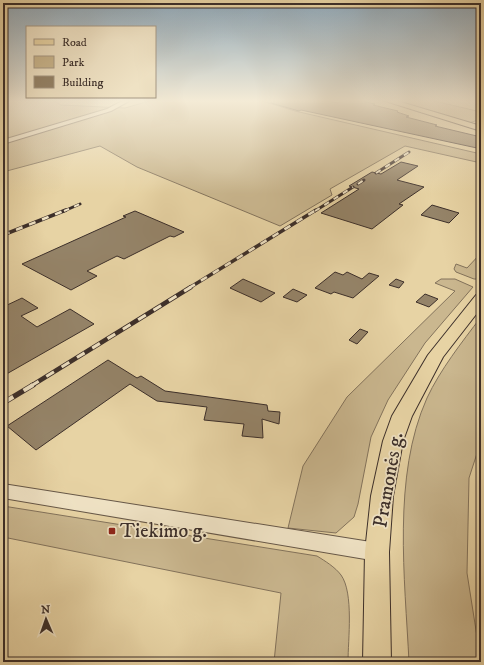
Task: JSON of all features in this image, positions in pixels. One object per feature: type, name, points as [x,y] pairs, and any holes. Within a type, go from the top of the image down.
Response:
[{"type":"main road","name":"Pramonės g.","points":[[377,662],[377,552],[382,496],[392,441],[402,416],[436,355],[481,298]]},
{"type":"street","points":[[3,142],[40,131]]},
{"type":"street","points":[[3,491],[377,552]]},
{"type":"green space","points":[[3,131],[382,131],[481,154],[481,163],[405,146],[330,189],[332,195],[280,226],[137,167],[100,146],[3,172]]},
{"type":"green space","points":[[481,253],[480,279],[474,279],[456,272],[454,269],[456,264],[467,268]]},
{"type":"green space","points":[[441,279],[455,279],[473,287],[425,343],[388,400],[371,437],[358,504],[354,517],[336,533],[288,528],[303,466],[347,397],[455,291],[435,283]]},
{"type":"green space","points":[[481,317],[481,441],[469,478],[467,573],[481,662],[409,662],[403,528],[409,460],[416,428],[432,388],[452,356]]},
{"type":"green space","points":[[3,506],[317,556],[336,569],[345,583],[348,593],[348,662],[274,662],[281,593],[3,537]]},
{"type":"building","points":[[398,131],[456,131],[481,137],[481,145],[477,148]]},
{"type":"building","points":[[401,162],[418,166],[397,180],[424,187],[399,204],[403,205],[372,229],[321,213],[359,189],[349,186],[372,172],[381,174]]},
{"type":"building","points":[[432,205],[459,213],[449,223],[421,215]]},
{"type":"building","points":[[135,211],[184,232],[174,237],[170,236],[124,259],[117,256],[87,271],[97,276],[71,290],[22,264],[126,217],[123,216]]},
{"type":"building","points":[[335,272],[343,275],[347,272],[362,279],[369,273],[379,276],[353,298],[334,292],[331,294],[315,288]]},
{"type":"building","points":[[243,279],[275,293],[261,302],[230,288]]},
{"type":"building","points":[[396,279],[404,282],[399,288],[389,285]]},
{"type":"building","points":[[293,289],[307,295],[297,302],[283,297]]},
{"type":"building","points":[[425,294],[438,299],[429,307],[416,302]]},
{"type":"building","points":[[22,298],[38,308],[21,316],[37,327],[70,309],[94,324],[3,376],[3,307]]},
{"type":"building","points":[[360,329],[368,332],[357,344],[349,340]]},
{"type":"building","points":[[108,360],[137,378],[141,376],[165,391],[267,405],[268,411],[280,412],[279,424],[262,419],[263,438],[242,436],[244,424],[204,420],[207,407],[157,401],[130,384],[36,450],[7,426]]},
{"type":"railway","points":[[376,173],[409,152]]},
{"type":"railway","points":[[358,184],[364,180]]},
{"type":"railway","points":[[315,211],[353,187]]},
{"type":"railway","points":[[64,211],[80,204]]},
{"type":"railway","points":[[3,235],[66,210]]},
{"type":"railway","points":[[189,288],[316,210]]},
{"type":"railway","points":[[31,386],[191,287]]},
{"type":"railway","points":[[3,403],[33,385]]},
{"type":"place","name":"Tiekimo g.","points":[[112,531]]}]
